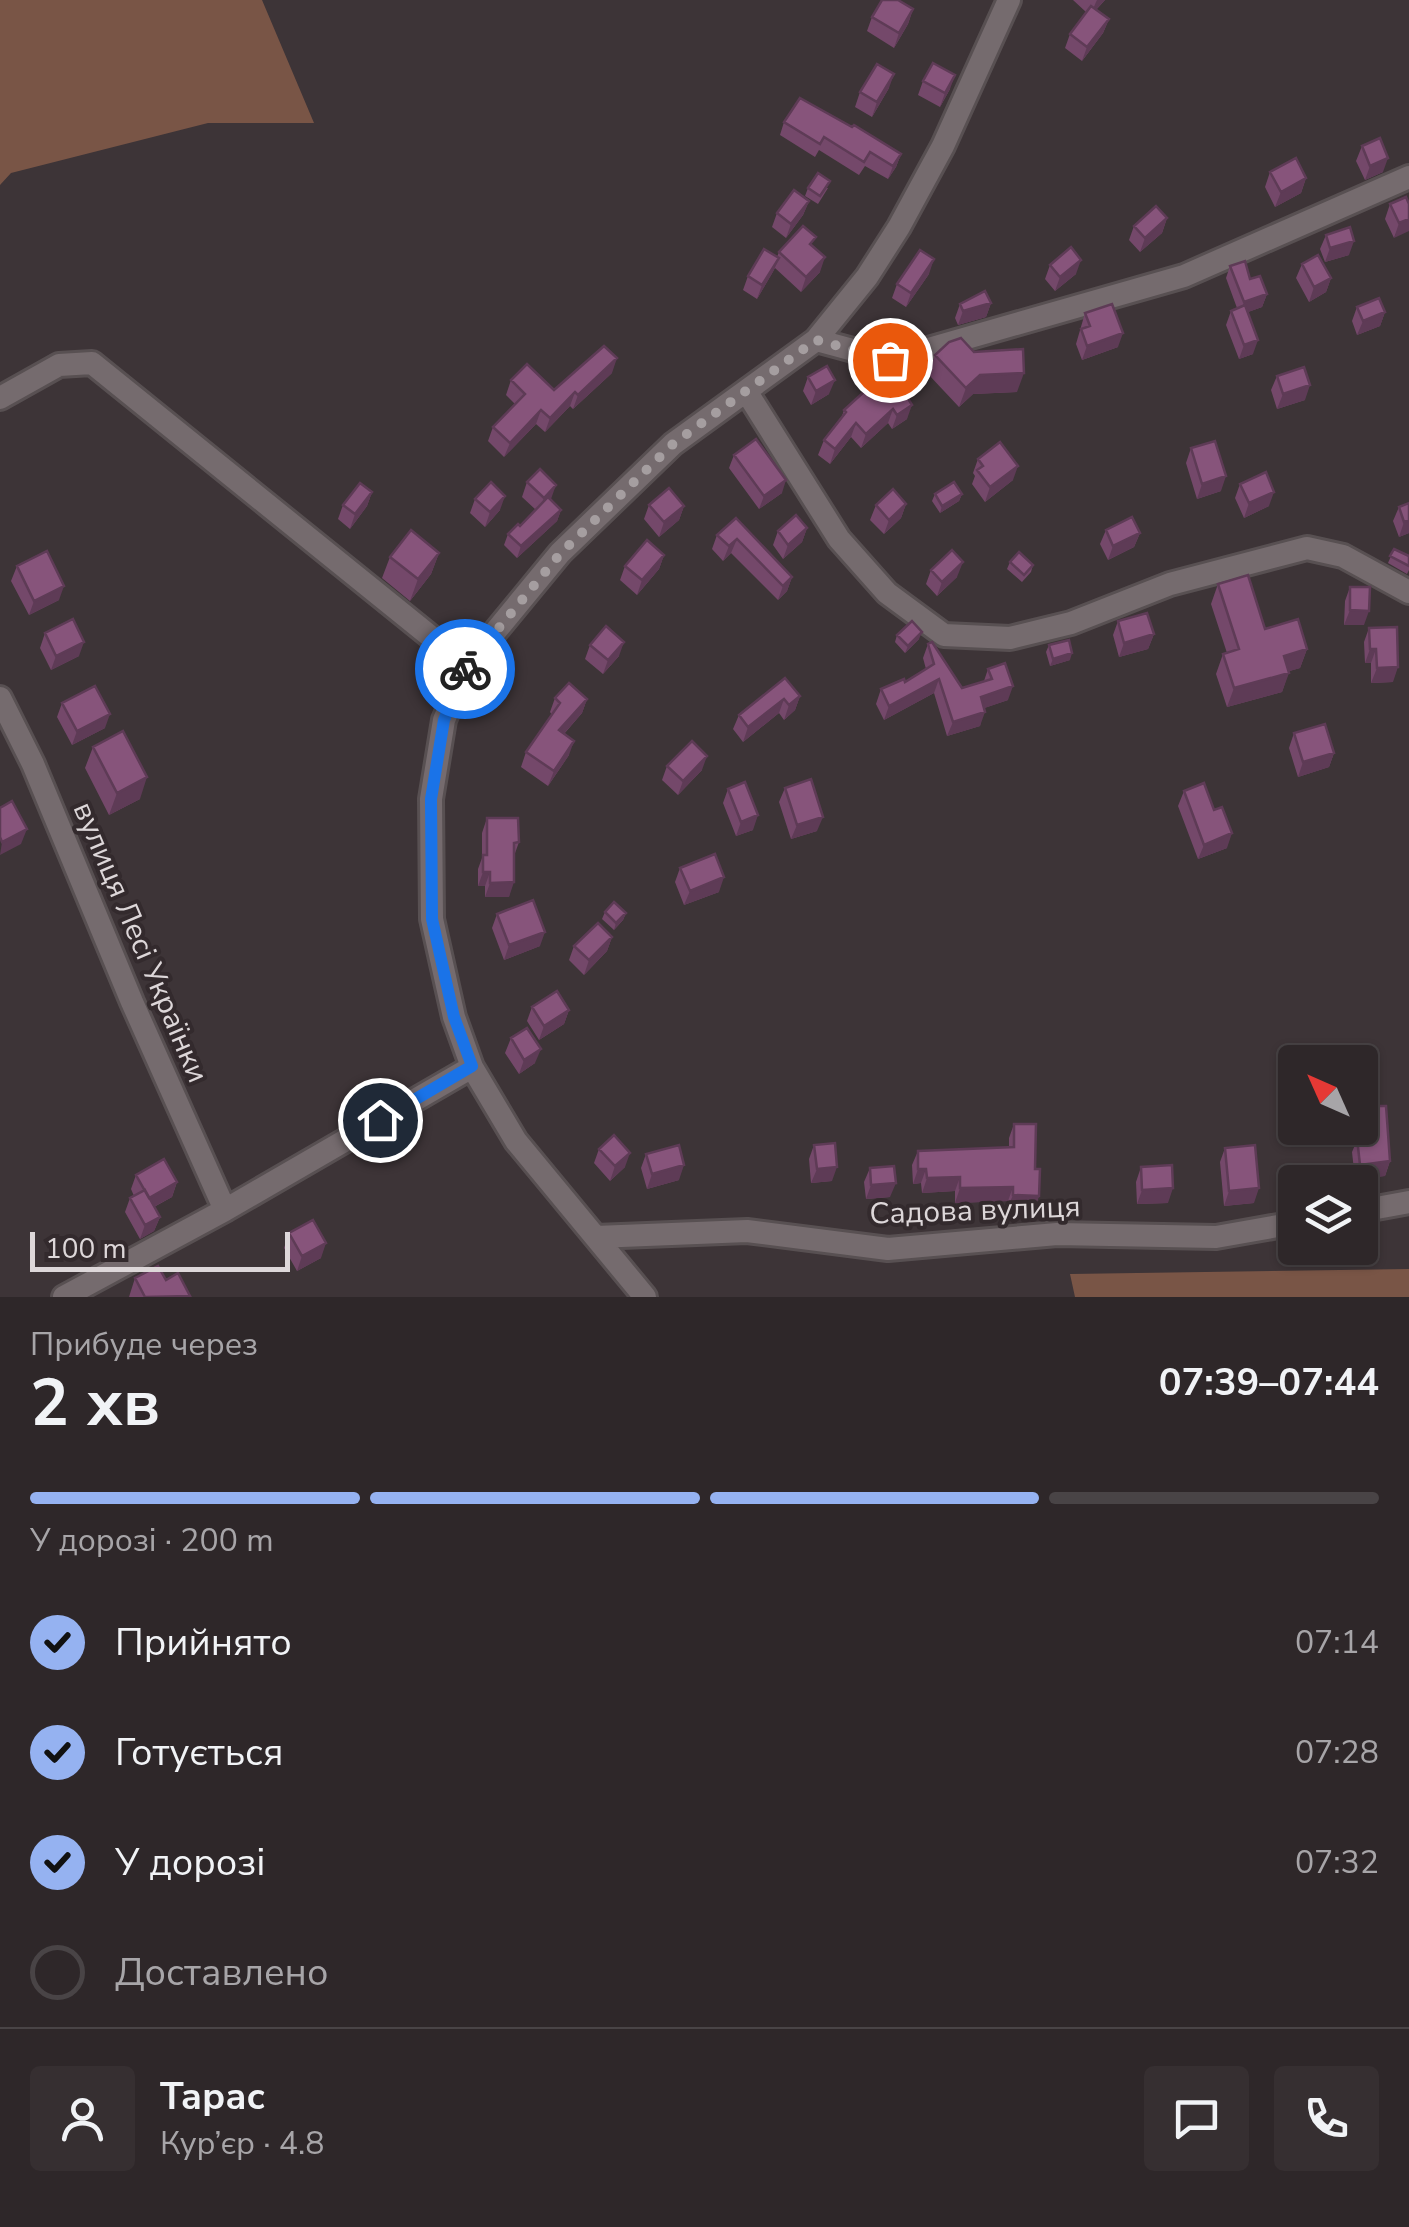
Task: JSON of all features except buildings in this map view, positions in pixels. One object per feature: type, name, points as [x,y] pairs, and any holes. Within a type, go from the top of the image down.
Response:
[{"type":"street","points":[[646,1297],[516,1141],[472,1066],[454,1017],[432,919],[431,799],[444,720],[467,666],[560,554],[673,444],[816,340],[867,277],[943,146],[1009,0]]},
{"type":"street","points":[[816,340],[890,360],[1184,276],[1409,178]]},
{"type":"street","points":[[0,398],[59,364],[92,362],[467,666]]},
{"type":"street","points":[[746,391],[839,540],[887,593],[944,635],[1010,638],[1070,622],[1170,584],[1308,548],[1343,556],[1409,592]]},
{"type":"street","name":"вулиця Лесі Українки","points":[[0,698],[33,764],[132,1002],[226,1210]]},
{"type":"street","points":[[64,1297],[226,1210],[472,1066]]},
{"type":"street","points":[[1378,1208],[1409,1202]]},
{"type":"street","name":"Садова вулиця","points":[[596,1237],[746,1231],[888,1249],[1056,1234],[1216,1237],[1278,1226]]},
{"type":"shaded area","points":[[0,0],[262,0],[314,123],[208,123],[11,173],[0,185]]},
{"type":"shaded area","points":[[1409,1269],[1409,1297],[1075,1297],[1070,1274]]},
{"type":"way so far","points":[[465,669],[560,554],[673,444],[816,340],[890,360]]},
{"type":"route","points":[[380,1120],[472,1066],[454,1017],[432,919],[431,799],[444,720],[465,669]]}]
